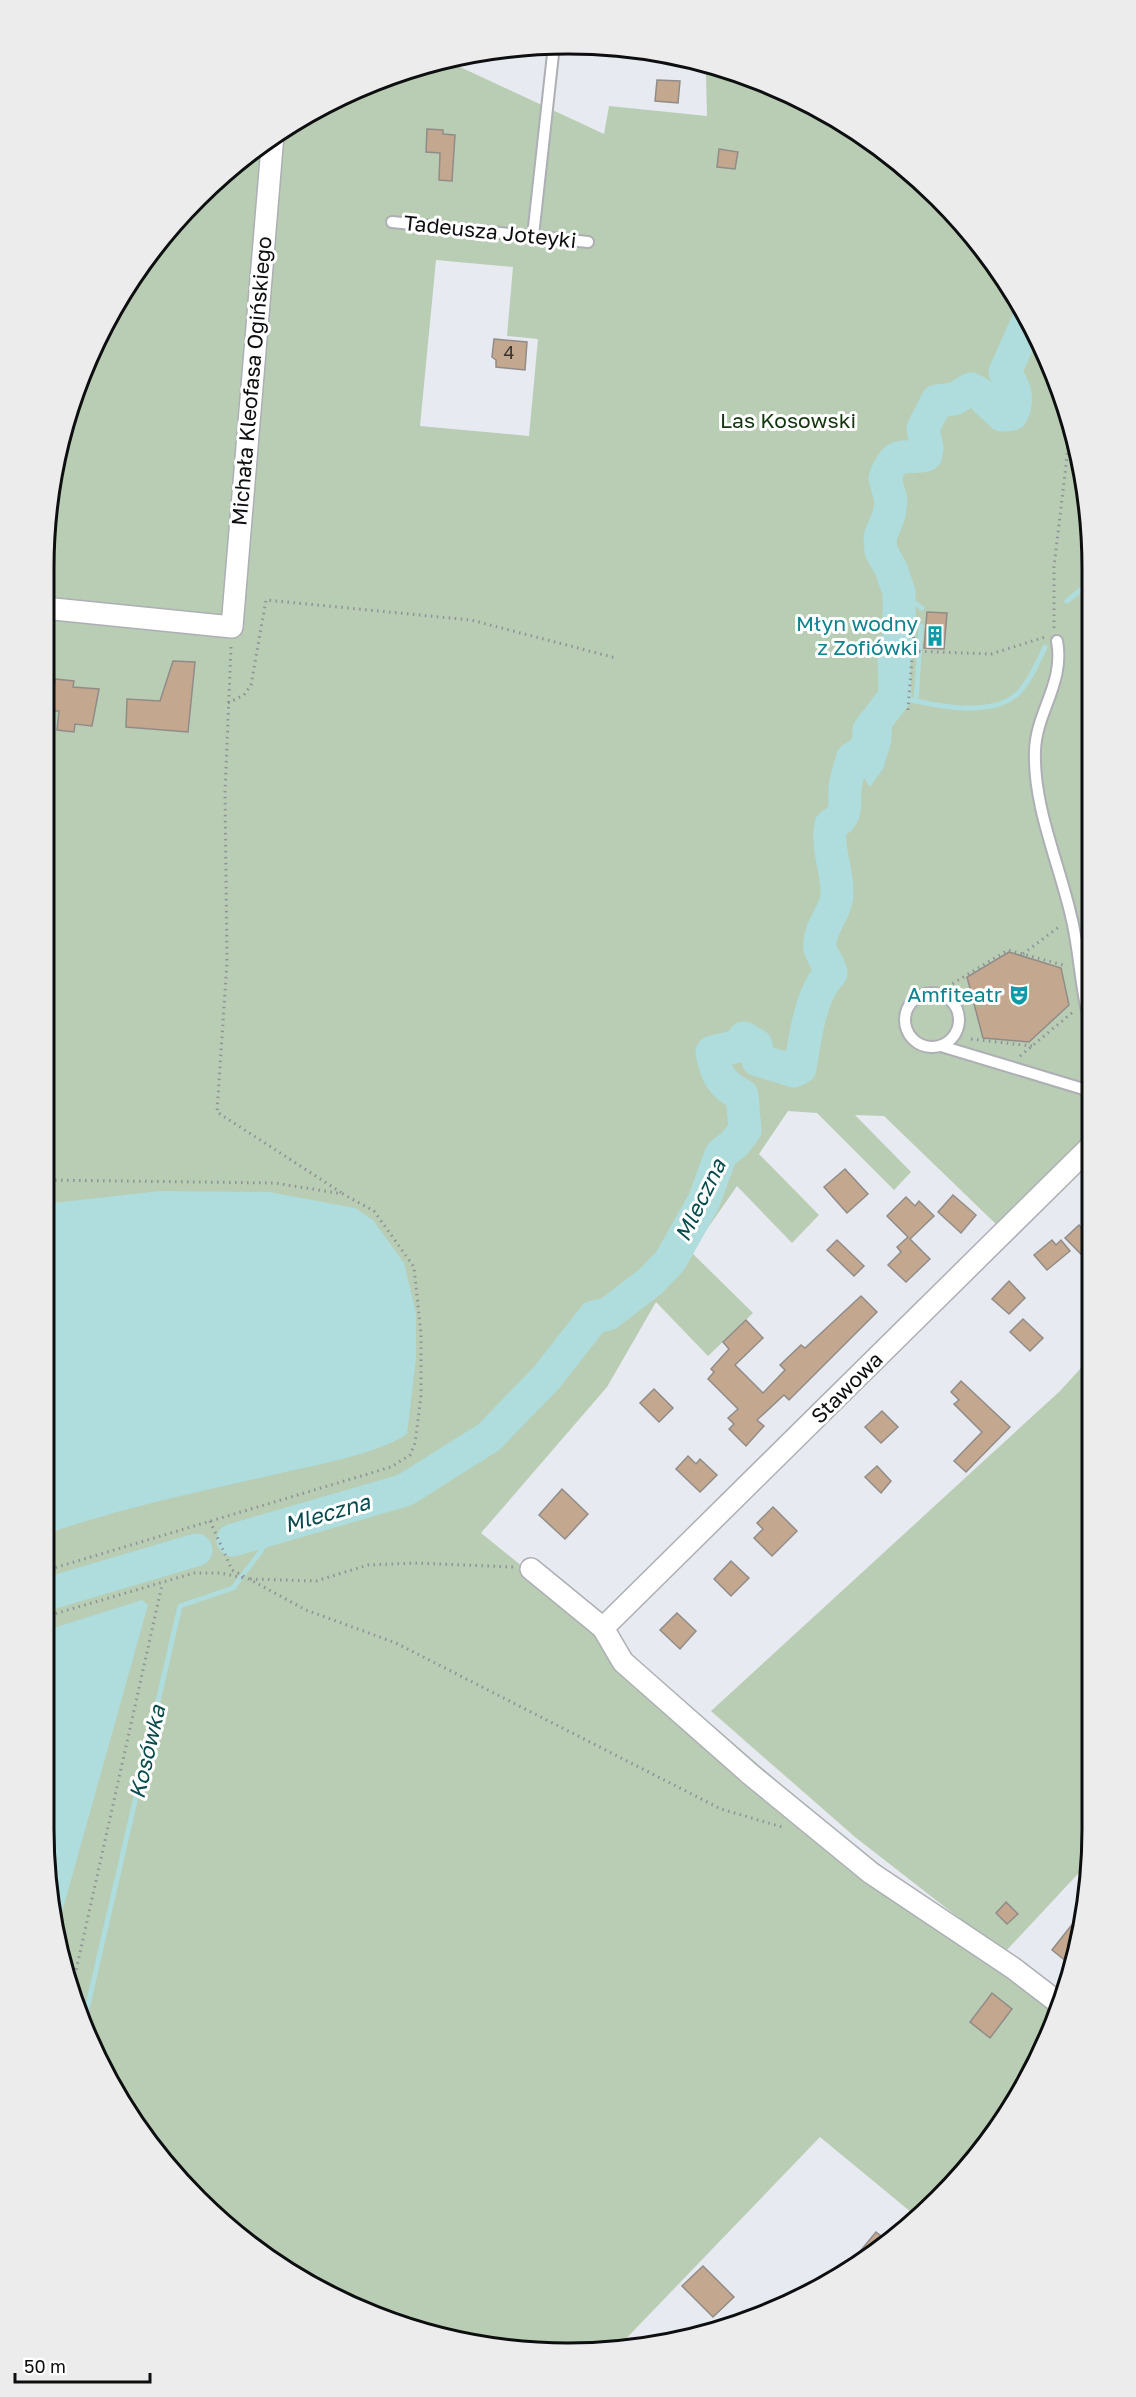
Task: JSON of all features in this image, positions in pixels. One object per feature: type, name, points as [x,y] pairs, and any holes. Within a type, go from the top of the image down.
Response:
[{"type":"street","name":"Michała Kleofasa Ogińskiego","points":[[232,627],[272,148]]},
{"type":"street","points":[[54,609],[232,627]]},
{"type":"street","name":"Stawowa","points":[[603,1628],[1082,1155]]},
{"type":"street","points":[[531,1569],[603,1628],[623,1662],[767,1788],[871,1873],[1013,1968],[1053,1999]]},
{"type":"lane","points":[[533,236],[553,54]]},
{"type":"lane","name":"Tadeusza Joteyki","points":[[392,222],[588,242]]},
{"type":"lane","points":[[1058,646],[1060,660],[1043,717],[1035,758],[1041,801],[1072,917],[1082,980]]},
{"type":"lane","points":[[941,1046],[954,1037],[958,1030],[959,1013],[949,998],[937,993],[924,994],[910,1004],[905,1021],[911,1038],[918,1043],[925,1047],[941,1046],[1082,1089]]},
{"type":"path","points":[[913,651],[991,654],[1055,634],[1052,618],[1054,567],[1068,450]]},
{"type":"path","points":[[228,703],[244,695],[251,686],[266,600],[471,620],[616,658]]},
{"type":"path","points":[[54,1568],[391,1467],[410,1455],[415,1443],[420,1396],[422,1334],[414,1267],[374,1211],[343,1194],[217,1112],[227,962],[225,793],[232,627]]},
{"type":"path","points":[[908,710],[912,689],[914,632]]},
{"type":"path","points":[[1023,954],[1072,917]]},
{"type":"path","points":[[937,993],[1008,950],[1080,970]]},
{"type":"path","points":[[1008,1066],[1082,1004]]},
{"type":"path","points":[[954,1037],[1032,1046]]},
{"type":"path","points":[[54,1180],[275,1183],[343,1194]]},
{"type":"path","points":[[210,1521],[232,1570],[306,1610],[396,1643],[721,1809],[785,1828]]},
{"type":"path","points":[[54,1614],[194,1573],[220,1573],[249,1579],[316,1581],[368,1565],[415,1563],[531,1569]]},
{"type":"path","points":[[75,1974],[162,1584]]},
{"type":"green space","name":"Las Kosowski","points":[[459,66],[604,134],[609,106],[707,116],[706,75],[698,71],[733,81],[795,107],[825,123],[881,160],[931,205],[976,255],[1013,311],[1043,371],[1055,403],[1072,468],[1081,534],[1082,1144],[999,1227],[884,1116],[855,1115],[911,1172],[894,1190],[817,1113],[788,1111],[759,1154],[819,1215],[792,1243],[737,1186],[691,1252],[753,1313],[708,1356],[656,1302],[607,1387],[481,1533],[628,1652],[782,1785],[1051,2004],[1029,2056],[995,2115],[954,2168],[911,2212],[820,2137],[625,2340],[534,2342],[468,2333],[403,2316],[371,2304],[311,2274],[255,2237],[229,2215],[182,2168],[141,2115],[123,2086],[93,2026],[72,1962],[58,1896],[54,1829],[55,534],[64,468],[81,403],[93,371],[123,311],[160,255],[182,229],[229,182],[282,141],[311,123],[371,93],[403,81]],"holes":[[[436,260],[513,267],[507,336],[538,339],[529,436],[420,426]]]},
{"type":"green space","points":[[1082,1367],[1080,1871],[1004,1953],[855,1837],[711,1711],[1060,1391]]},
{"type":"water","points":[[889,667],[899,668],[900,685],[907,691],[905,707],[893,712],[891,743],[883,769],[870,787],[864,778],[866,736],[874,711],[885,698]]},
{"type":"water","points":[[160,1191],[269,1192],[355,1208],[373,1220],[404,1263],[416,1313],[416,1359],[407,1434],[362,1454],[159,1501],[54,1531],[54,1203]]},
{"type":"water","points":[[142,1600],[148,1605],[61,1915],[55,1863],[54,1829],[54,1628]]},
{"type":"building","points":[[657,80],[680,81],[678,103],[655,101]]},
{"type":"building","points":[[427,129],[443,130],[443,134],[455,135],[452,181],[439,180],[440,153],[426,152]]},
{"type":"building","points":[[719,149],[738,152],[735,169],[717,167]]},
{"type":"building","points":[[494,339],[527,342],[525,370],[496,367],[496,360],[492,357]]},
{"type":"building","name":"Młyn wodny z Zofiówki","points":[[927,612],[947,613],[944,649],[924,648]]},
{"type":"building","points":[[173,661],[195,662],[188,732],[126,727],[127,699],[160,701]]},
{"type":"building","points":[[55,679],[74,681],[73,687],[99,689],[92,726],[75,724],[74,732],[57,730],[59,711],[54,711]]},
{"type":"building","name":"Amfiteatr","points":[[1009,952],[1061,968],[1069,1005],[1029,1042],[983,1038],[967,977]]},
{"type":"building","points":[[845,1169],[868,1194],[847,1213],[824,1187]]},
{"type":"building","points":[[953,1195],[976,1215],[961,1233],[938,1212]]},
{"type":"building","points":[[906,1197],[915,1206],[919,1201],[934,1216],[910,1239],[930,1259],[906,1282],[888,1265],[901,1252],[897,1247],[908,1237],[887,1216]]},
{"type":"building","points":[[1079,1225],[1082,1228],[1082,1255],[1065,1238]]},
{"type":"building","points":[[837,1240],[864,1266],[854,1276],[827,1250]]},
{"type":"building","points":[[1052,1240],[1056,1245],[1061,1240],[1070,1251],[1047,1270],[1034,1255]]},
{"type":"building","points":[[1009,1281],[1025,1298],[1009,1314],[992,1299]]},
{"type":"building","points":[[861,1296],[877,1312],[789,1400],[784,1395],[757,1420],[764,1426],[746,1446],[729,1429],[734,1424],[728,1418],[738,1409],[708,1379],[714,1372],[711,1369],[729,1349],[723,1342],[746,1320],[763,1338],[735,1365],[763,1393],[785,1370],[780,1365],[801,1345],[805,1348]]},
{"type":"building","points":[[1023,1319],[1043,1338],[1030,1351],[1010,1332]]},
{"type":"building","points":[[961,1381],[1010,1427],[966,1472],[954,1461],[982,1432],[954,1404],[959,1400],[951,1392]]},
{"type":"building","points":[[654,1389],[673,1408],[659,1422],[640,1403]]},
{"type":"building","points":[[882,1411],[898,1427],[881,1443],[865,1427]]},
{"type":"building","points":[[688,1456],[696,1464],[700,1459],[717,1475],[700,1492],[676,1469]]},
{"type":"building","points":[[877,1466],[891,1481],[881,1493],[865,1477]]},
{"type":"building","points":[[562,1489],[588,1514],[565,1539],[539,1515]]},
{"type":"building","points":[[773,1507],[797,1531],[772,1556],[754,1538],[763,1529],[757,1523]]},
{"type":"building","points":[[731,1561],[749,1578],[731,1596],[714,1579]]},
{"type":"building","points":[[677,1613],[696,1631],[680,1649],[660,1630]]},
{"type":"building","points":[[1006,1902],[1018,1914],[1007,1924],[996,1913]]},
{"type":"building","points":[[1073,1923],[1064,1960],[1052,1950]]},
{"type":"building","points":[[992,1993],[1012,2009],[990,2038],[970,2022]]},
{"type":"building","points":[[876,2232],[882,2236],[881,2237],[859,2252]]},
{"type":"building","points":[[703,2266],[734,2297],[713,2317],[682,2286]]},
{"type":"waterway","name":"Mleczna","points":[[233,1540],[405,1490],[489,1437],[547,1377],[594,1317],[608,1314],[651,1281],[670,1261],[704,1201],[721,1154],[734,1144],[745,1130],[742,1095],[729,1088],[721,1078],[712,1052],[738,1046],[744,1038],[756,1045],[758,1060],[794,1071],[800,1068],[813,1005],[831,973],[820,948],[821,935],[834,908],[837,895],[830,842],[831,825],[843,814],[846,784],[852,759],[868,748],[869,730],[895,696],[894,662],[899,636],[899,592],[891,569],[881,551],[880,537],[889,515],[891,500],[885,478],[889,468],[897,459],[926,455],[923,428],[937,401],[954,399],[971,389],[980,394],[1002,415],[1012,414],[1015,397],[1013,387],[1005,372],[1024,331]]},
{"type":"waterway","points":[[1067,601],[1082,589]]},
{"type":"waterway","points":[[899,592],[922,608]]},
{"type":"waterway","points":[[916,701],[921,626]]},
{"type":"waterway","points":[[899,697],[928,704],[962,708],[995,705],[1009,700],[1020,691],[1031,676],[1045,647]]},
{"type":"waterway","name":"Kosówka","points":[[87,2010],[180,1606],[233,1588],[261,1551],[273,1528]]},
{"type":"waterway","name":"Mleczna","points":[[54,1592],[196,1550]]},
{"type":"place","name":"Młyn wodny z Zofiówki","points":[[935,636]]},
{"type":"place","name":"Amfiteatr","points":[[1019,995]]}]
